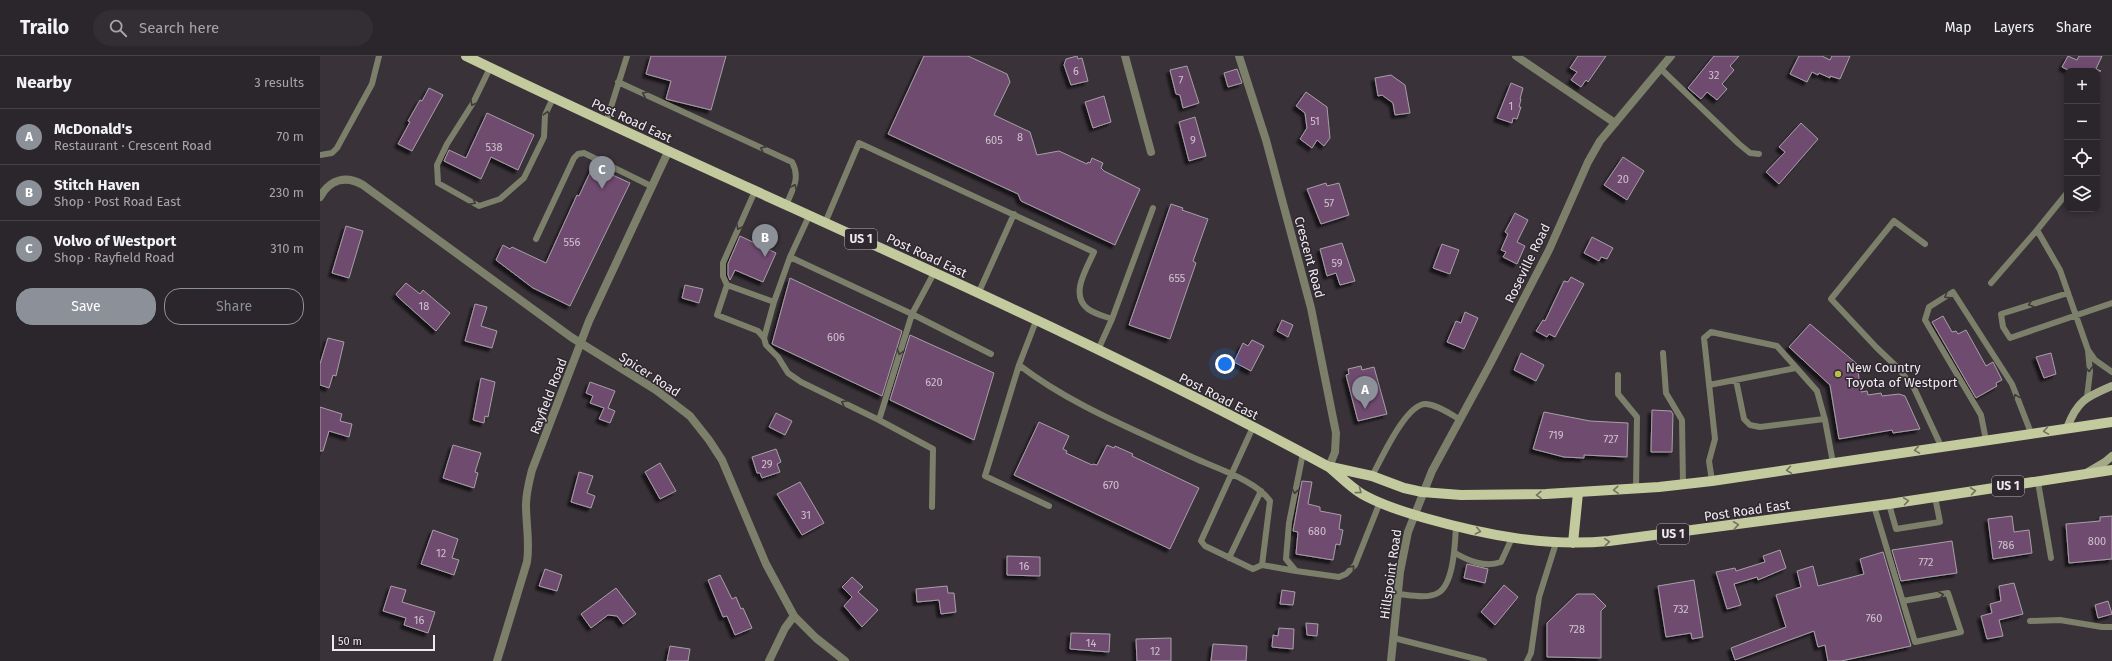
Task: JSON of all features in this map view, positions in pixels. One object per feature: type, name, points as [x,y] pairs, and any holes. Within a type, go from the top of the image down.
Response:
[{"type":"main road","name":"Post Road East","points":[[466,56],[668,152],[934,273],[1098,350],[1253,427],[1329,467],[1361,494],[1413,514],[1456,526],[1512,538],[1556,543],[1632,539],[1889,504],[2112,470]]},
{"type":"main road","points":[[2067,428],[2075,408],[2087,397],[2112,386]]},
{"type":"main road","name":"Post Road East","points":[[1329,467],[1372,476],[1404,488],[1422,492],[1490,496],[1578,493],[1683,485],[2112,422]]},
{"type":"main road","points":[[2082,475],[2105,462],[2112,456]]},
{"type":"main road","points":[[1573,543],[1578,493]]},
{"type":"street","points":[[1125,56],[1151,152]]},
{"type":"street","points":[[1516,56],[1615,123]]},
{"type":"street","name":"Roseville Road","points":[[1422,492],[1549,250],[1588,162],[1600,141],[1671,56]]},
{"type":"street","name":"Crescent Road","points":[[1241,57],[1266,140],[1311,308],[1336,433],[1335,452],[1329,467]]},
{"type":"street","name":"Rayfield Road","points":[[497,661],[527,562],[530,547],[526,505],[528,486],[534,464],[589,321],[668,152]]},
{"type":"street","name":"Spicer Road","points":[[320,197],[323,191],[335,181],[346,178],[356,181],[581,343],[677,405],[703,431],[727,470],[766,564],[794,616],[816,638],[845,661]]},
{"type":"street","name":"Hillspoint Road","points":[[1391,661],[1404,552],[1413,514],[1422,492]]},
{"type":"street","points":[[769,661],[785,628],[794,616]]},
{"type":"lane","points":[[320,155],[332,153],[337,148],[372,84],[379,56]]},
{"type":"lane","points":[[606,123],[627,56]]},
{"type":"lane","points":[[490,68],[473,103],[447,144],[437,165],[438,183],[479,206],[500,199],[524,178],[544,137],[545,115],[553,98]]},
{"type":"lane","points":[[1660,69],[1739,144],[1750,153],[1759,154]]},
{"type":"lane","points":[[618,82],[792,162],[796,169],[796,181],[786,205]]},
{"type":"lane","points":[[825,223],[859,143],[1094,252],[1079,285],[1082,300],[1087,308],[1112,319]]},
{"type":"lane","points":[[536,239],[574,158],[578,154],[584,153],[651,186]]},
{"type":"lane","points":[[755,191],[723,263],[723,276],[727,285],[717,315],[754,329],[764,338]]},
{"type":"lane","points":[[1991,283],[2064,197]]},
{"type":"lane","points":[[1098,350],[1112,319],[1153,208]]},
{"type":"lane","points":[[978,294],[1014,214]]},
{"type":"lane","points":[[809,216],[790,257],[774,302],[764,338],[766,345],[778,357],[788,373],[801,382],[934,449],[932,507]]},
{"type":"lane","points":[[1924,244],[1894,221],[1831,299],[1856,327],[1898,368],[1914,388],[1941,446]]},
{"type":"lane","points":[[2037,230],[2060,270],[2088,350],[2090,372],[2087,397]]},
{"type":"lane","points":[[790,257],[912,314],[991,354]]},
{"type":"lane","points":[[879,420],[912,314],[934,273]]},
{"type":"lane","points":[[727,285],[774,302]]},
{"type":"lane","points":[[1986,440],[1981,415],[1925,320],[1928,308],[1953,292],[2012,384],[2030,433]]},
{"type":"lane","points":[[2068,293],[2001,314],[2002,327],[2010,338],[2076,317],[2112,303]]},
{"type":"lane","points":[[1036,321],[1019,365],[985,476],[1049,506]]},
{"type":"lane","points":[[1712,481],[1709,461],[1715,439],[1704,338],[1711,332],[1777,346],[1817,391],[1833,463]]},
{"type":"lane","points":[[2088,350],[2095,360],[2112,372]]},
{"type":"lane","points":[[1663,353],[1666,393],[1682,420],[1683,485]]},
{"type":"lane","points":[[1019,365],[1065,397],[1230,474],[1261,491],[1270,501],[1262,565]]},
{"type":"lane","points":[[1709,385],[1796,368]]},
{"type":"lane","points":[[1618,375],[1618,394],[1636,417],[1636,489]]},
{"type":"lane","points":[[1736,380],[1744,419],[1750,426],[1760,427],[1824,419]]},
{"type":"lane","points":[[1372,476],[1410,411],[1423,404],[1434,405],[1459,419]]},
{"type":"lane","points":[[1253,427],[1230,474],[1201,541],[1205,546],[1253,569],[1262,565],[1339,577],[1346,574],[1355,565],[1380,502]]},
{"type":"lane","points":[[1296,571],[1286,559],[1289,523],[1303,453]]},
{"type":"lane","points":[[2038,482],[2051,558]]},
{"type":"lane","points":[[1229,558],[1261,491]]},
{"type":"lane","points":[[1889,504],[1896,529],[1940,522],[1935,497]]},
{"type":"lane","points":[[1874,506],[1915,642],[1961,632],[1948,594],[1903,601]]},
{"type":"lane","points":[[1398,594],[1429,596],[1438,593],[1447,582],[1455,553],[1456,526]]},
{"type":"lane","points":[[1455,553],[1464,559],[1488,566],[1494,565],[1501,562],[1512,538]]},
{"type":"lane","points":[[1527,661],[1531,653],[1538,597],[1556,543]]},
{"type":"lane","points":[[2030,621],[2060,620],[2102,627],[2112,627]]},
{"type":"lane","points":[[1394,638],[1484,661]]},
{"type":"building","points":[[651,56],[726,56],[711,110],[666,99],[671,81],[646,74]]},
{"type":"building","points":[[924,56],[968,56],[1007,74],[1010,82],[994,115],[1030,132],[1037,155],[1059,151],[1087,164],[1088,162],[1090,163],[1092,158],[1103,163],[1101,168],[1104,171],[1140,189],[1115,245],[1021,201],[1018,194],[888,134]]},
{"type":"building","points":[[1077,56],[1078,59],[1082,58],[1088,81],[1071,85],[1064,65],[1066,59]]},
{"type":"building","points":[[1578,56],[1606,56],[1588,82],[1586,80],[1581,87],[1571,80],[1577,72],[1570,68]]},
{"type":"building","points":[[1714,56],[1739,56],[1730,66],[1734,70],[1722,84],[1727,89],[1717,100],[1707,92],[1701,99],[1688,88]]},
{"type":"building","points":[[1799,56],[1822,56],[1830,60],[1832,56],[1850,56],[1840,79],[1830,76],[1830,78],[1819,73],[1818,75],[1812,72],[1807,82],[1790,74]]},
{"type":"building","points":[[2068,56],[2077,60],[2079,56],[2102,56],[2096,68],[2062,67]]},
{"type":"building","points":[[1187,66],[1199,103],[1183,108],[1180,95],[1176,94],[1170,70]]},
{"type":"building","points":[[1237,69],[1242,83],[1228,87],[1224,73]]},
{"type":"building","points":[[1391,75],[1405,85],[1410,113],[1395,115],[1393,103],[1382,95],[1378,96],[1375,78]]},
{"type":"building","points":[[1511,83],[1523,88],[1519,107],[1521,107],[1517,119],[1513,118],[1512,123],[1497,118]]},
{"type":"building","points":[[429,88],[443,95],[412,151],[398,144],[410,122],[408,121]]},
{"type":"building","points":[[1306,92],[1327,107],[1330,138],[1324,146],[1317,140],[1312,148],[1300,139],[1307,128],[1305,113],[1296,106]]},
{"type":"building","points":[[1104,96],[1111,122],[1093,128],[1085,102]]},
{"type":"building","points":[[487,113],[534,135],[518,170],[491,157],[481,179],[444,161],[449,150],[466,158]]},
{"type":"building","points":[[1195,117],[1206,156],[1189,161],[1179,122]]},
{"type":"building","points":[[1801,123],[1818,139],[1779,184],[1766,172],[1785,152],[1779,147]]},
{"type":"building","points":[[1623,157],[1644,171],[1627,200],[1604,185]]},
{"type":"building","points":[[593,166],[630,183],[570,306],[533,288],[496,260],[503,245],[510,249],[512,247],[546,263],[577,195],[579,196]]},
{"type":"building","points":[[1326,183],[1327,186],[1339,183],[1349,215],[1321,224],[1307,189]]},
{"type":"building","points":[[1171,204],[1183,208],[1182,210],[1208,219],[1193,261],[1196,263],[1170,339],[1129,325]]},
{"type":"building","points":[[1515,213],[1528,220],[1517,242],[1525,246],[1517,264],[1503,257],[1506,252],[1501,250],[1508,234],[1505,232]]},
{"type":"building","points":[[346,226],[363,231],[349,278],[332,273]]},
{"type":"building","points":[[740,236],[776,253],[763,282],[735,270],[730,280],[728,275],[728,264]]},
{"type":"building","points":[[1592,237],[1613,248],[1607,259],[1601,257],[1599,261],[1584,253]]},
{"type":"building","points":[[1342,243],[1355,281],[1340,285],[1336,273],[1327,276],[1320,249]]},
{"type":"building","points":[[1442,244],[1459,250],[1450,274],[1433,268]]},
{"type":"building","points":[[1571,277],[1584,284],[1555,337],[1549,334],[1547,337],[1536,331],[1543,320],[1545,321],[1564,281],[1568,282]]},
{"type":"building","points":[[790,278],[902,331],[882,396],[772,344]]},
{"type":"building","points":[[406,283],[420,294],[423,290],[450,313],[436,331],[396,294]]},
{"type":"building","points":[[685,285],[703,289],[699,303],[682,298]]},
{"type":"building","points":[[475,304],[487,307],[481,326],[497,331],[492,348],[465,341]]},
{"type":"building","points":[[1465,312],[1478,318],[1464,349],[1447,342],[1456,321],[1461,323]]},
{"type":"building","points":[[1943,316],[1952,332],[1956,331],[1958,334],[1966,330],[1986,366],[1993,362],[2002,380],[1996,383],[1997,386],[1976,398],[1932,322]]},
{"type":"building","points":[[1282,320],[1293,325],[1288,337],[1277,331]]},
{"type":"building","name":"New Country Toyota of Westport","points":[[1810,324],[1857,364],[1861,392],[1867,391],[1868,395],[1881,393],[1882,396],[1899,394],[1905,396],[1920,429],[1893,433],[1892,430],[1839,439],[1830,385],[1789,347]]},
{"type":"building","points":[[910,335],[994,373],[974,440],[890,400]]},
{"type":"building","points":[[328,338],[344,342],[336,376],[333,375],[329,388],[320,385],[320,364]]},
{"type":"building","points":[[1252,340],[1264,346],[1251,371],[1234,362],[1243,343],[1248,346]]},
{"type":"building","points":[[1521,353],[1544,365],[1536,381],[1514,370]]},
{"type":"building","points":[[2051,353],[2056,374],[2044,378],[2036,357]]},
{"type":"building","points":[[1361,366],[1362,370],[1374,367],[1387,414],[1358,421],[1346,375],[1349,374],[1348,369]]},
{"type":"building","points":[[481,378],[495,382],[488,417],[485,416],[484,423],[473,420]]},
{"type":"building","points":[[590,382],[615,391],[608,408],[615,411],[610,423],[599,419],[604,408],[590,403],[593,396],[586,393]]},
{"type":"building","points":[[320,407],[342,414],[340,421],[352,424],[349,437],[329,431],[323,451],[320,451]]},
{"type":"building","points":[[1652,410],[1671,411],[1673,414],[1672,452],[1651,452]]},
{"type":"building","points":[[1544,412],[1590,421],[1628,423],[1627,457],[1584,455],[1584,458],[1564,457],[1533,449]]},
{"type":"building","points":[[776,413],[792,421],[785,435],[769,427]]},
{"type":"building","points":[[1039,422],[1069,436],[1063,449],[1067,451],[1066,453],[1092,465],[1097,465],[1107,445],[1114,448],[1115,446],[1133,454],[1132,456],[1199,488],[1170,549],[1014,475]]},
{"type":"building","points":[[453,445],[481,453],[475,472],[478,473],[474,488],[443,478]]},
{"type":"building","points":[[776,449],[781,462],[777,464],[780,472],[762,478],[760,473],[757,473],[752,457]]},
{"type":"building","points":[[660,463],[676,491],[660,499],[645,472]]},
{"type":"building","points":[[579,472],[593,476],[587,493],[595,496],[591,508],[571,502]]},
{"type":"building","points":[[1302,481],[1312,482],[1308,504],[1320,507],[1320,511],[1341,515],[1339,529],[1343,530],[1340,545],[1336,544],[1333,560],[1296,554],[1298,532],[1293,531]]},
{"type":"building","points":[[800,482],[824,523],[802,535],[777,494]]},
{"type":"building","points":[[2012,516],[2014,532],[2029,530],[2032,553],[1993,559],[1988,519]]},
{"type":"building","points":[[2112,516],[2112,559],[2069,563],[2066,524],[2100,521],[2100,517]]},
{"type":"building","points":[[433,530],[458,539],[452,558],[459,560],[454,575],[421,564]]},
{"type":"building","points":[[1952,541],[1957,573],[1901,581],[1892,550]]},
{"type":"building","points":[[1780,550],[1786,568],[1758,580],[1757,577],[1734,584],[1741,605],[1727,609],[1716,572],[1735,568],[1736,571],[1765,562],[1763,556]]},
{"type":"building","points":[[1883,552],[1911,646],[1841,661],[1828,661],[1825,645],[1818,647],[1814,631],[1735,660],[1731,648],[1786,627],[1776,595],[1801,587],[1797,571],[1813,566],[1818,586],[1864,574],[1860,559]]},
{"type":"building","points":[[1007,556],[1040,557],[1040,576],[1007,575]]},
{"type":"building","points":[[1467,564],[1488,569],[1485,583],[1464,578]]},
{"type":"building","points":[[545,569],[562,575],[557,591],[539,586]]},
{"type":"building","points":[[720,575],[732,599],[736,597],[741,609],[743,608],[752,628],[735,635],[727,616],[723,617],[708,580]]},
{"type":"building","points":[[852,577],[863,587],[858,592],[878,610],[862,627],[844,606],[852,597],[842,587]]},
{"type":"building","points":[[1694,580],[1703,637],[1692,639],[1691,633],[1666,637],[1658,586]]},
{"type":"building","points":[[2014,583],[2023,614],[1999,620],[2003,636],[1987,639],[1981,616],[1992,613],[1990,604],[2001,601],[1999,586]]},
{"type":"building","points":[[1504,585],[1518,597],[1495,625],[1481,612]]},
{"type":"building","points":[[391,586],[406,590],[402,602],[435,612],[428,633],[404,625],[406,618],[383,611]]},
{"type":"building","points":[[947,586],[948,593],[954,593],[956,612],[941,614],[939,600],[917,602],[916,589]]},
{"type":"building","points":[[616,588],[636,614],[623,624],[617,616],[608,615],[591,628],[581,614]]},
{"type":"building","points":[[1282,590],[1295,592],[1293,605],[1280,604]]},
{"type":"building","points":[[1577,594],[1594,594],[1606,606],[1601,611],[1601,658],[1547,657],[1547,623]]},
{"type":"building","points":[[2108,601],[2112,614],[2098,618],[2095,605]]},
{"type":"building","points":[[1306,623],[1318,624],[1317,636],[1307,635]]},
{"type":"building","points":[[1279,628],[1294,629],[1293,649],[1272,647],[1273,635],[1278,636]]},
{"type":"building","points":[[1071,633],[1110,634],[1109,652],[1070,649]]},
{"type":"building","points":[[1171,638],[1171,661],[1137,661],[1136,639]]},
{"type":"building","points":[[1213,644],[1247,646],[1246,661],[1211,661]]},
{"type":"building","points":[[670,646],[690,649],[688,661],[667,661]]},
{"type":"place","name":"Volvo of Westport","points":[[602,189]]},
{"type":"place","name":"Stitch Haven","points":[[765,257]]},
{"type":"place","name":"New Country Toyota of Westport","points":[[1838,374]]},
{"type":"place","name":"McDonald's","points":[[1365,409]]}]
